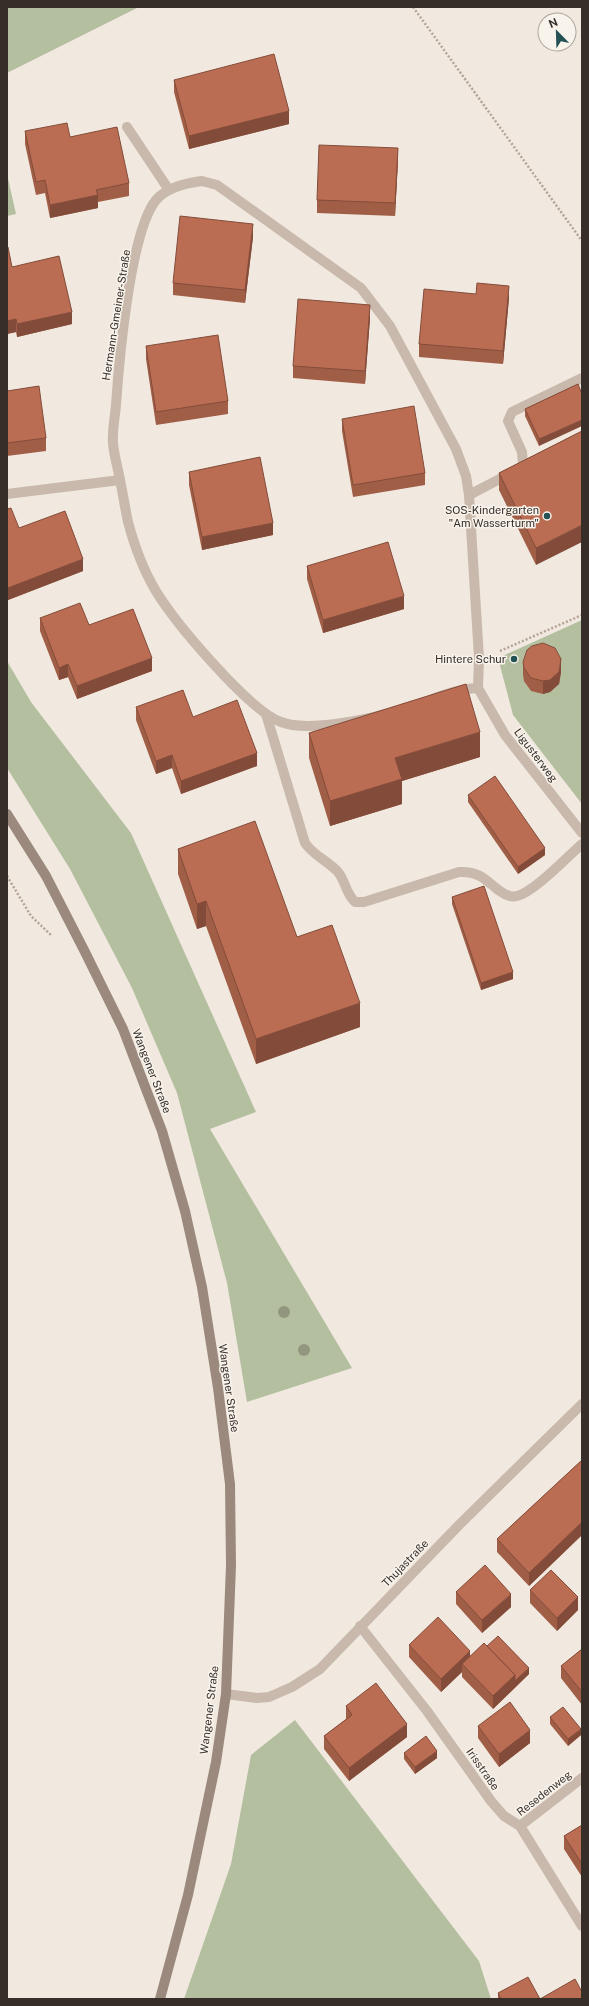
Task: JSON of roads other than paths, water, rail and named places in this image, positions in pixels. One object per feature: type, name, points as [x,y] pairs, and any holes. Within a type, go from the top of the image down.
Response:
[{"type":"main road","name":"Wangener Straße","points":[[7,814],[46,876],[123,1029],[162,1131],[186,1211],[204,1303],[218,1388],[230,1484],[231,1565],[226,1694],[216,1762],[188,1895],[160,1999]]},
{"type":"street","points":[[127,127],[169,190]]},
{"type":"street","name":"Hermann-Gmeiner-Straße","points":[[202,181],[217,185],[361,288],[390,326],[456,449],[466,476],[469,495],[479,658],[478,688],[463,688],[402,710],[326,725],[296,726],[280,722],[266,714],[210,659],[160,599],[145,570],[128,522],[113,442],[119,356],[140,236],[148,213],[156,199],[169,190],[184,183],[202,181]]},
{"type":"street","points":[[469,495],[517,470],[523,464],[522,452],[508,421],[512,412],[582,378]]},
{"type":"street","points":[[7,494],[120,480]]},
{"type":"street","name":"Ligusterweg","points":[[478,688],[505,735],[582,833]]},
{"type":"street","points":[[266,714],[305,844],[310,851],[337,871],[343,879],[348,895],[355,902],[364,902],[459,872],[471,871],[481,876],[505,895],[516,897],[528,892],[582,844]]},
{"type":"street","name":"Thujastraße","points":[[226,1694],[257,1698],[269,1697],[280,1693],[320,1669],[460,1524],[582,1404]]},
{"type":"street","name":"Irisstraße","points":[[360,1626],[427,1711],[491,1801],[504,1816],[520,1826],[582,1926]]},
{"type":"street","name":"Resedenweg","points":[[520,1826],[582,1778]]},
{"type":"place","name":"SOS-Kindergarten \"Am Wasserturm\"","points":[[547,516]]},
{"type":"place","name":"Hintere Schur","points":[[514,659]]}]
